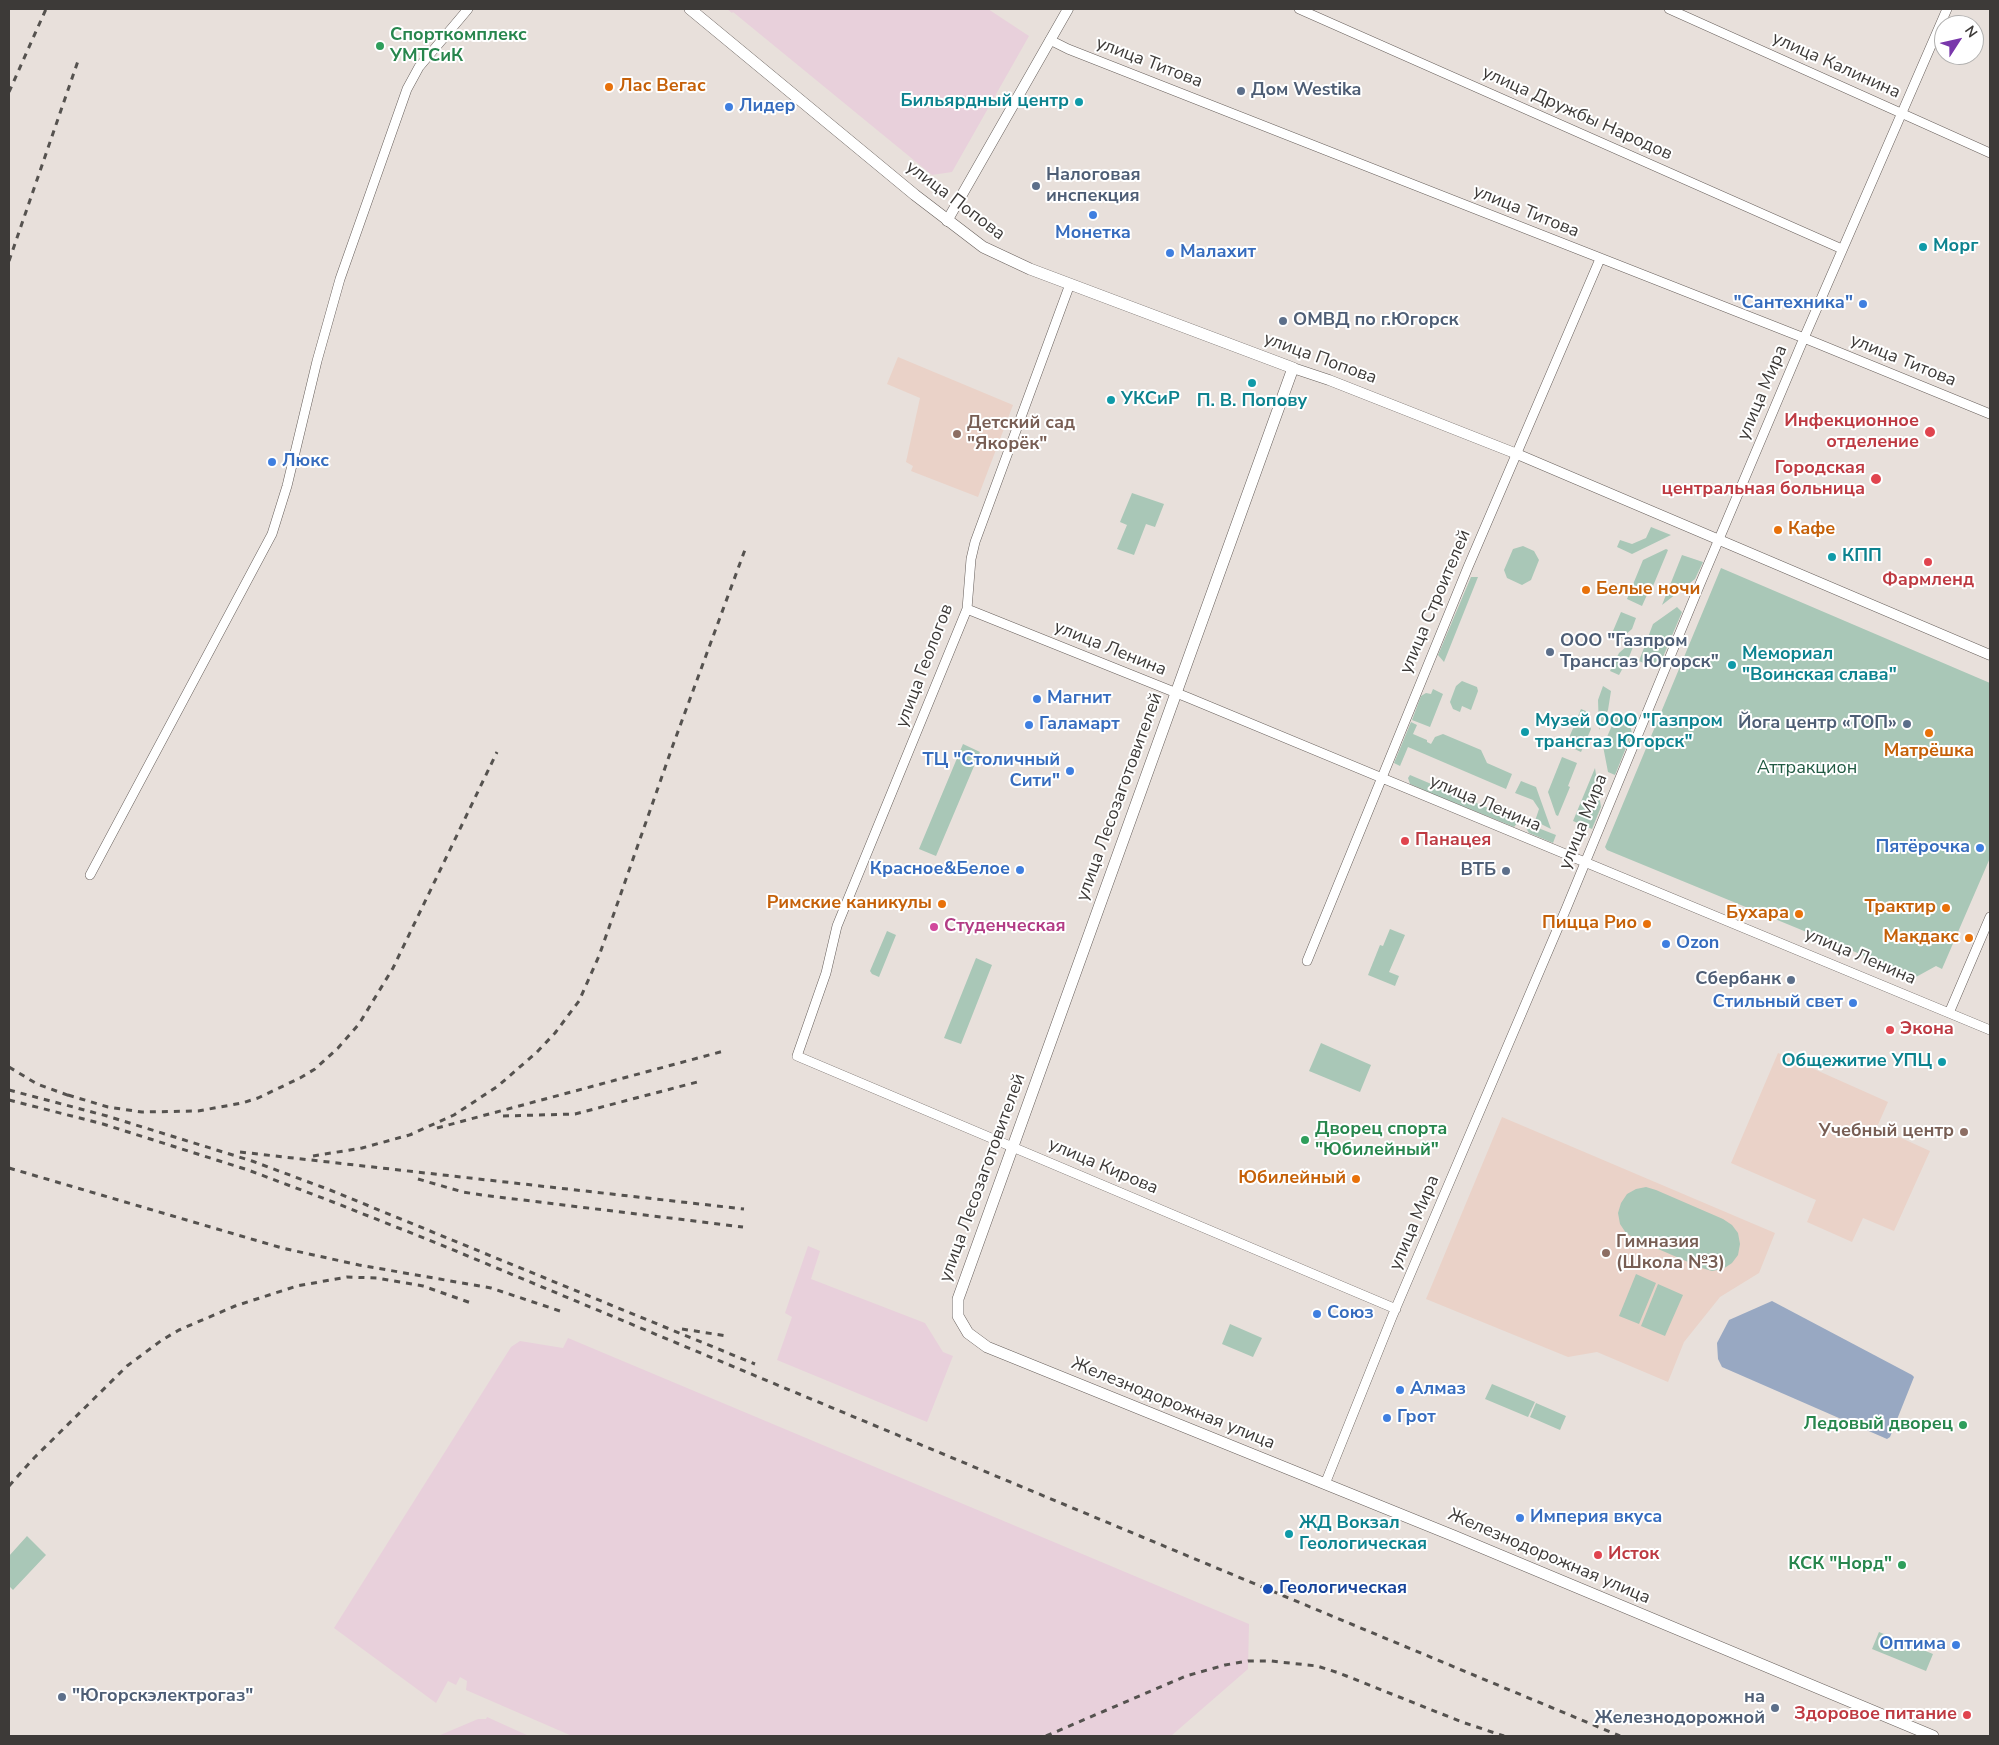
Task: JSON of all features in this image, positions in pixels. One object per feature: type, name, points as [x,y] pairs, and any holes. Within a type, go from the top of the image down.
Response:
[{"type":"main road","name":"улица Попова","points":[[690,9],[947,221],[996,255],[1292,368]]},
{"type":"main road","name":"улица Лесозаготовителей","points":[[962,1324],[958,1316],[958,1299],[1292,368]]},
{"type":"main road","name":"Железнодорожная улица","points":[[962,1324],[968,1333],[987,1347],[1454,1536],[1933,1736]]},
{"type":"street","points":[[90,875],[272,534],[287,486],[316,362],[340,279],[407,89],[419,67],[468,9]]},
{"type":"street","points":[[947,221],[1068,9]]},
{"type":"street","name":"улица Дружбы Народов","points":[[1299,9],[1842,249]]},
{"type":"street","name":"улица Калинина","points":[[1669,9],[1990,153]]},
{"type":"street","name":"улица Мира","points":[[1324,1484],[1719,539],[1842,249],[1947,9]]},
{"type":"street","name":"улица Титова","points":[[1050,40],[1068,49],[1804,338],[1990,414]]},
{"type":"street","name":"улица Строителей","points":[[1307,961],[1380,778],[1600,259]]},
{"type":"street","name":"улица Геологов","points":[[797,1056],[826,973],[837,926],[967,609],[971,558],[975,542],[1070,284]]},
{"type":"street","name":"улица Попова","points":[[1292,368],[1328,380],[1517,454],[1990,655]]},
{"type":"street","name":"улица Ленина","points":[[967,609],[1176,693],[1990,1030]]},
{"type":"street","points":[[1950,1012],[1990,916]]},
{"type":"street","name":"улица Кирова","points":[[797,1056],[1396,1309]]},
{"type":"shaded area","points":[[727,9],[988,9],[1029,36],[952,172],[932,175]]},
{"type":"shaded area","name":"Детский сад \"Якорёк\"","points":[[898,357],[1013,405],[978,497],[911,471],[913,466],[906,462],[920,398],[887,384]]},
{"type":"shaded area","points":[[1778,1053],[1888,1102],[1877,1127],[1930,1151],[1894,1231],[1863,1218],[1852,1242],[1807,1222],[1816,1200],[1731,1163]]},
{"type":"shaded area","name":"Гимназия (Школа №3)","points":[[1502,1117],[1775,1233],[1759,1273],[1720,1297],[1684,1342],[1668,1382],[1597,1352],[1568,1357],[1426,1299]]},
{"type":"shaded area","points":[[808,1246],[820,1251],[811,1279],[925,1323],[943,1352],[953,1356],[927,1422],[777,1360],[792,1317],[785,1313]]},
{"type":"shaded area","points":[[568,1338],[1249,1624],[1248,1669],[1171,1736],[572,1736],[466,1690],[467,1681],[460,1677],[456,1685],[448,1681],[436,1703],[334,1628],[511,1347],[520,1341],[563,1348]]},
{"type":"shaded area","points":[[487,1717],[529,1736],[438,1736],[478,1719],[486,1719]]},
{"type":"green space","points":[[1132,493],[1164,504],[1155,527],[1146,524],[1134,555],[1117,549],[1127,525],[1120,522]]},
{"type":"green space","points":[[1651,527],[1671,535],[1632,554],[1617,547],[1620,540],[1632,544],[1646,538]]},
{"type":"green space","points":[[1523,546],[1534,551],[1539,560],[1531,580],[1522,585],[1507,578],[1504,570],[1513,549]]},
{"type":"green space","points":[[1666,549],[1668,550],[1653,586],[1651,586],[1642,606],[1627,599],[1643,560]]},
{"type":"green space","points":[[1682,555],[1703,562],[1695,579],[1662,605]]},
{"type":"green space","name":"Аттракцион","points":[[1721,568],[1990,683],[1990,858],[1942,969],[1936,966],[1916,977],[1607,850],[1605,847]]},
{"type":"green space","points":[[1471,577],[1478,577],[1444,662],[1438,655]]},
{"type":"green space","points":[[1677,607],[1682,612],[1663,657],[1650,666],[1639,661],[1653,624]]},
{"type":"green space","points":[[1621,612],[1636,618],[1632,629],[1618,641],[1610,638]]},
{"type":"green space","points":[[1637,637],[1619,675],[1610,671],[1619,653]]},
{"type":"green space","points":[[1462,681],[1477,687],[1478,691],[1471,710],[1462,706],[1460,712],[1453,709],[1450,702],[1456,686]]},
{"type":"green space","points":[[1603,686],[1611,691],[1608,710],[1599,730],[1598,700]]},
{"type":"green space","points":[[1433,689],[1443,694],[1430,727],[1412,720],[1421,696],[1426,693],[1431,694]]},
{"type":"green space","points":[[1581,709],[1588,712],[1591,729],[1581,752],[1566,745]]},
{"type":"green space","points":[[1617,714],[1628,719],[1632,733],[1615,775],[1608,772],[1603,746]]},
{"type":"green space","points":[[1411,722],[1417,725],[1413,734],[1427,740],[1431,744],[1435,737],[1443,734],[1481,750],[1487,763],[1512,774],[1506,789],[1408,747],[1400,766],[1394,763]]},
{"type":"green space","points":[[963,744],[980,752],[936,856],[919,849]]},
{"type":"green space","points":[[1562,757],[1577,763],[1568,786],[1570,787],[1558,816],[1548,792]]},
{"type":"green space","points":[[1595,768],[1601,807],[1592,829],[1573,821]]},
{"type":"green space","points":[[1410,775],[1519,821],[1514,827],[1435,795],[1410,784],[1408,778]]},
{"type":"green space","points":[[1521,781],[1536,787],[1551,829],[1535,821],[1539,809],[1533,800],[1515,793]]},
{"type":"green space","points":[[1528,824],[1556,835],[1553,843],[1529,833],[1526,828]]},
{"type":"green space","points":[[1390,929],[1405,935],[1389,972],[1399,976],[1395,986],[1368,975],[1380,945],[1383,946]]},
{"type":"green space","points":[[887,931],[896,935],[879,977],[870,971]]},
{"type":"green space","points":[[976,958],[992,965],[961,1044],[944,1038]]},
{"type":"green space","points":[[1321,1043],[1371,1065],[1360,1092],[1309,1071]]},
{"type":"green space","points":[[1646,1187],[1723,1219],[1732,1225],[1738,1233],[1740,1244],[1738,1255],[1732,1263],[1723,1269],[1712,1271],[1635,1239],[1626,1233],[1620,1224],[1618,1213],[1621,1203],[1627,1194],[1636,1189]]},
{"type":"green space","points":[[1636,1274],[1656,1283],[1639,1324],[1619,1316]]},
{"type":"green space","points":[[1658,1284],[1683,1295],[1665,1336],[1641,1326]]},
{"type":"green space","points":[[1230,1324],[1262,1338],[1253,1357],[1222,1344]]},
{"type":"green space","points":[[1492,1384],[1535,1402],[1528,1417],[1485,1399]]},
{"type":"green space","points":[[1536,1403],[1566,1416],[1560,1430],[1530,1417]]},
{"type":"green space","points":[[27,1536],[46,1555],[13,1590],[9,1586],[9,1556]]},
{"type":"green space","points":[[1879,1632],[1933,1654],[1926,1671],[1872,1649]]},
{"type":"water","points":[[1772,1301],[1914,1377],[1890,1437],[1887,1439],[1722,1367],[1718,1359],[1717,1343],[1729,1320]]},
{"type":"railway","points":[[9,92],[46,9]]},
{"type":"railway","points":[[9,261],[79,58]]},
{"type":"railway","points":[[407,1136],[454,1115],[498,1086],[537,1052],[555,1033],[579,1001],[599,956],[673,745],[746,547]]},
{"type":"railway","points":[[68,1095],[108,1107],[142,1112],[198,1111],[258,1098],[315,1069],[338,1048],[359,1024],[393,968],[497,752]]},
{"type":"railway","points":[[437,1128],[724,1051]]},
{"type":"railway","points":[[9,1067],[37,1084],[73,1097]]},
{"type":"railway","points":[[503,1116],[575,1114],[701,1081]]},
{"type":"railway","points":[[9,1090],[107,1116],[252,1161],[330,1190],[755,1364]]},
{"type":"railway","points":[[9,1100],[103,1124],[248,1170],[328,1200],[439,1244],[1620,1736]]},
{"type":"railway","points":[[313,1156],[362,1148],[413,1134]]},
{"type":"railway","points":[[240,1152],[744,1209]]},
{"type":"railway","points":[[9,1168],[282,1248],[359,1265],[491,1288],[560,1311]]},
{"type":"railway","points":[[418,1179],[463,1192],[482,1195],[743,1227]]},
{"type":"railway","points":[[9,1486],[34,1458],[127,1366],[179,1330],[235,1306],[297,1286],[347,1277],[377,1278],[423,1286],[474,1304]]},
{"type":"railway","points":[[682,1329],[727,1336]]},
{"type":"railway","points":[[1046,1736],[1186,1676],[1225,1665],[1248,1661],[1271,1661],[1317,1666],[1462,1722],[1504,1736]]},
{"type":"place","name":"Спорткомплекс УМТСиК","points":[[380,46]]},
{"type":"place","name":"Лас Вегас","points":[[609,87]]},
{"type":"place","name":"Дом Westika","points":[[1241,91]]},
{"type":"place","name":"Бильярдный центр","points":[[1079,102]]},
{"type":"place","name":"Лидер","points":[[729,107]]},
{"type":"place","name":"Налоговая инспекция","points":[[1036,186]]},
{"type":"place","name":"Монетка","points":[[1093,215]]},
{"type":"place","name":"Морг","points":[[1923,247]]},
{"type":"place","name":"Малахит","points":[[1170,253]]},
{"type":"place","name":"\"Сантехника\"","points":[[1863,304]]},
{"type":"place","name":"ОМВД по г.Югорск","points":[[1283,321]]},
{"type":"place","name":"П. В. Попову","points":[[1252,383]]},
{"type":"place","name":"УКСиР","points":[[1111,400]]},
{"type":"place","name":"Инфекционное отделение","points":[[1930,432]]},
{"type":"place","name":"Детский сад \"Якорёк\"","points":[[957,434]]},
{"type":"place","name":"Люкс","points":[[272,462]]},
{"type":"place","name":"Городская центральная больница","points":[[1876,479]]},
{"type":"place","name":"Кафе","points":[[1778,530]]},
{"type":"place","name":"КПП","points":[[1832,557]]},
{"type":"place","name":"Фармленд","points":[[1928,562]]},
{"type":"place","name":"Белые ночи","points":[[1586,590]]},
{"type":"place","name":"ООО \"Газпром Трансгаз Югорск\"","points":[[1550,652]]},
{"type":"place","name":"Мемориал \"Воинская слава\"","points":[[1732,665]]},
{"type":"place","name":"Магнит","points":[[1037,699]]},
{"type":"place","name":"Йога центр «ТОП»","points":[[1907,724]]},
{"type":"place","name":"Галамарт","points":[[1029,725]]},
{"type":"place","name":"Музей ООО \"Газпром трансгаз Югорск\"","points":[[1525,732]]},
{"type":"place","name":"Матрёшка","points":[[1929,733]]},
{"type":"place","name":"ТЦ \"Столичный Сити\"","points":[[1070,771]]},
{"type":"place","name":"Панацея","points":[[1405,841]]},
{"type":"place","name":"Пятёрочка","points":[[1980,848]]},
{"type":"place","name":"Красное&Белое","points":[[1020,870]]},
{"type":"place","name":"ВТБ","points":[[1506,871]]},
{"type":"place","name":"Римские каникулы","points":[[942,904]]},
{"type":"place","name":"Трактир","points":[[1946,908]]},
{"type":"place","name":"Бухара","points":[[1799,914]]},
{"type":"place","name":"Пицца Рио","points":[[1647,924]]},
{"type":"place","name":"Студенческая","points":[[934,927]]},
{"type":"place","name":"Макдакс","points":[[1969,938]]},
{"type":"place","name":"Ozon","points":[[1666,944]]},
{"type":"place","name":"Сбербанк","points":[[1791,980]]},
{"type":"place","name":"Стильный свет","points":[[1853,1003]]},
{"type":"place","name":"Экона","points":[[1890,1030]]},
{"type":"place","name":"Общежитие УПЦ","points":[[1942,1062]]},
{"type":"place","name":"Учебный центр","points":[[1964,1132]]},
{"type":"place","name":"Дворец спорта \"Юбилейный\"","points":[[1305,1140]]},
{"type":"place","name":"Юбилейный","points":[[1356,1179]]},
{"type":"place","name":"Гимназия (Школа №3)","points":[[1606,1253]]},
{"type":"place","name":"Союз","points":[[1317,1314]]},
{"type":"place","name":"Алмаз","points":[[1400,1390]]},
{"type":"place","name":"Грот","points":[[1387,1418]]},
{"type":"place","name":"Ледовый дворец","points":[[1963,1425]]},
{"type":"place","name":"Империя вкуса","points":[[1520,1518]]},
{"type":"place","name":"ЖД Вокзал Геологическая","points":[[1289,1534]]},
{"type":"place","name":"Исток","points":[[1598,1555]]},
{"type":"place","name":"КСК \"Норд\"","points":[[1902,1565]]},
{"type":"place","name":"Геологическая","points":[[1268,1589]]},
{"type":"place","name":"Оптима","points":[[1956,1645]]},
{"type":"place","name":"\"Югорскэлектрогаз\"","points":[[62,1697]]},
{"type":"place","name":"на Железнодорожной","points":[[1775,1708]]},
{"type":"place","name":"Здоровое питание","points":[[1967,1715]]}]
